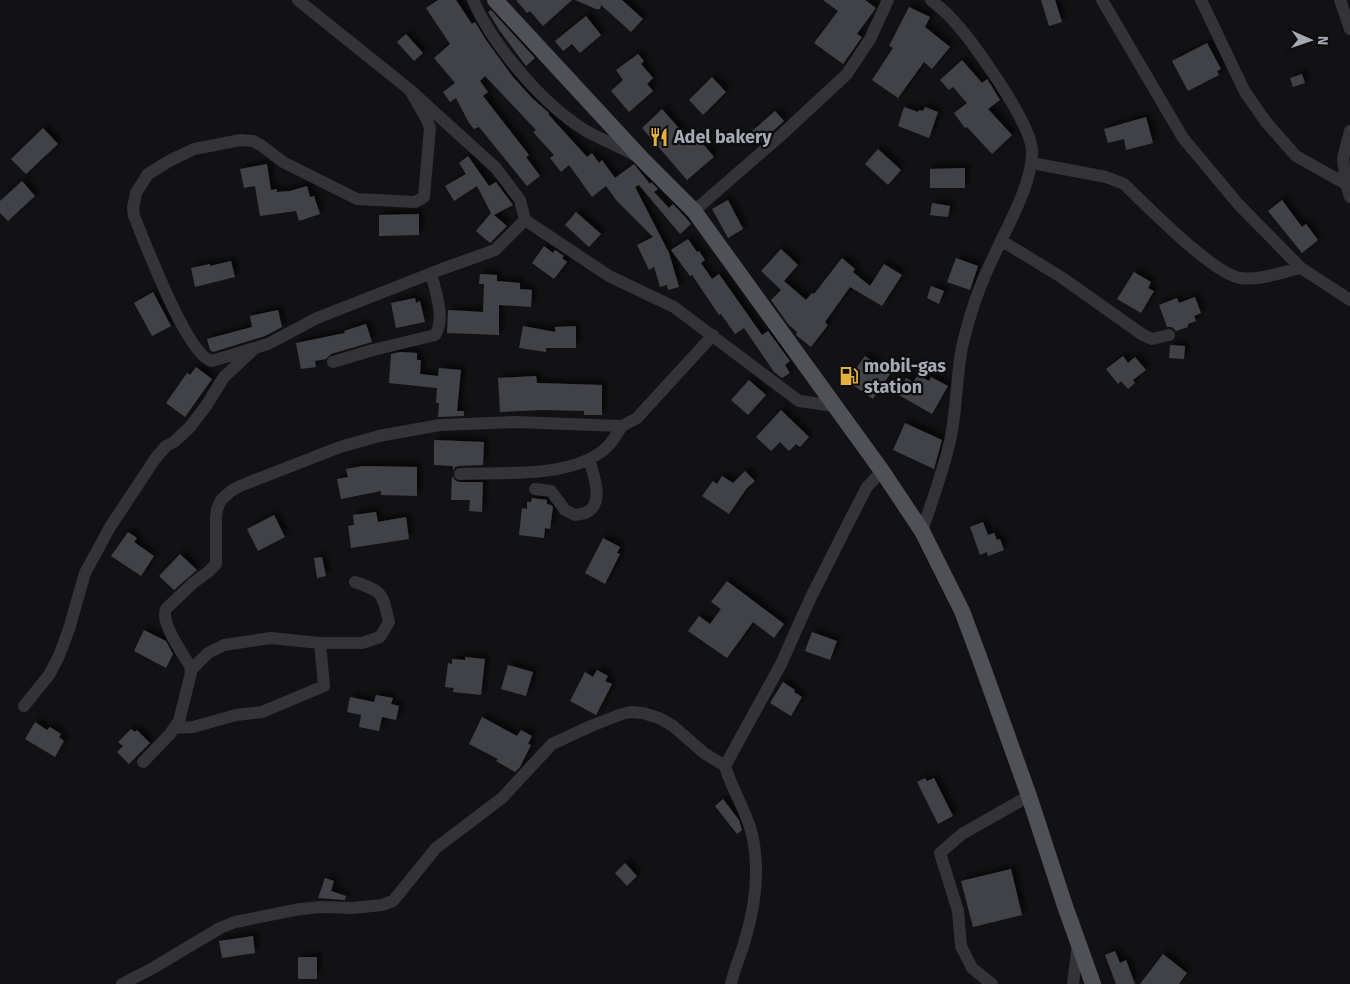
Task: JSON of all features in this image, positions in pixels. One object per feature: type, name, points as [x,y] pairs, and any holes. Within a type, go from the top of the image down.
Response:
[{"type":"main road","points":[[495,0],[643,160],[694,211],[882,470],[922,531],[962,611],[1030,796],[1078,944],[1093,984]]},
{"type":"street","points":[[298,0],[410,90],[496,168],[520,200],[524,220],[609,276],[674,307],[798,401],[836,406]]},
{"type":"street","points":[[473,0],[488,30],[513,64],[532,85],[584,129],[643,160]]},
{"type":"street","points":[[694,211],[778,138],[847,74],[870,39],[888,0]]},
{"type":"street","points":[[922,531],[950,441],[962,348],[975,301],[1026,184],[1032,163],[1032,147],[1027,131],[1002,88],[972,42],[950,17],[931,0]]},
{"type":"street","points":[[1102,0],[1183,138],[1239,205],[1301,268],[1350,300]]},
{"type":"street","points":[[1201,0],[1246,92],[1266,122],[1296,156],[1346,184]]},
{"type":"street","points":[[1340,0],[1350,30]]},
{"type":"street","points":[[410,90],[430,128],[424,197],[415,202],[357,199],[283,162],[253,141],[241,140],[194,149],[148,174],[136,193],[133,208],[134,216],[188,337],[206,358],[210,360],[268,344],[317,318],[495,250],[524,220]]},
{"type":"street","points":[[1350,131],[1343,158],[1346,184],[1350,197]]},
{"type":"street","points":[[1032,163],[1106,177],[1124,184],[1211,264],[1230,275],[1252,279],[1301,268]]},
{"type":"street","points":[[1002,241],[1061,277],[1144,335],[1152,339],[1169,335]]},
{"type":"street","points":[[333,362],[435,335],[440,315],[431,273]]},
{"type":"street","points":[[460,474],[545,471],[569,467],[590,459],[609,445],[622,426],[637,418],[713,335]]},
{"type":"street","points":[[24,706],[49,675],[59,656],[70,629],[85,573],[110,527],[155,459],[166,446],[174,442],[190,427],[224,377],[254,349]]},
{"type":"street","points":[[191,670],[166,625],[164,614],[166,609],[193,583],[216,564],[217,509],[221,500],[231,491],[340,447],[379,436],[440,424],[514,422],[622,426]]},
{"type":"street","points":[[535,489],[551,491],[565,510],[575,515],[589,512],[596,502],[596,488],[590,459]]},
{"type":"street","points":[[725,766],[781,664],[811,597],[867,487],[882,470]]},
{"type":"street","points":[[143,762],[174,728],[182,714],[191,670],[208,653],[224,645],[271,638],[320,643],[362,643],[380,637],[390,622],[383,597],[376,590],[355,582]]},
{"type":"street","points":[[174,728],[193,727],[236,715],[262,712],[324,686],[320,643]]},
{"type":"street","points":[[122,984],[220,928],[236,922],[300,909],[321,907],[354,908],[393,901],[436,848],[502,798],[552,744],[591,726],[631,712],[643,713],[659,718],[674,726],[704,753],[725,766],[728,777],[746,814],[752,834],[756,863],[755,895],[750,924],[731,984]]},
{"type":"street","points":[[992,984],[972,968],[961,946],[958,911],[940,852],[962,834],[1030,796]]},
{"type":"street","points":[[1073,984],[1078,944]]},
{"type":"building","points":[[438,0],[456,0],[472,24],[475,22],[513,77],[549,113],[587,157],[592,153],[599,163],[602,160],[615,178],[634,164],[650,184],[651,182],[658,189],[654,192],[669,208],[673,204],[686,218],[691,224],[680,234],[639,185],[635,187],[669,253],[679,287],[668,290],[667,285],[660,287],[654,267],[649,270],[637,245],[653,237],[617,201],[606,186],[592,197],[569,165],[561,172],[550,158],[554,155],[533,132],[536,130],[485,76],[480,81],[488,92],[483,96],[529,155],[526,157],[540,176],[527,186],[479,127],[474,129],[469,123],[456,98],[450,102],[443,92],[455,83],[434,58],[450,44],[426,8]]},
{"type":"building","points":[[516,0],[572,0],[543,26],[530,11],[527,13]]},
{"type":"building","points":[[575,0],[622,0],[643,19],[631,32],[601,5],[600,9],[596,9]]},
{"type":"building","points":[[823,0],[865,0],[876,8],[857,34],[862,37],[843,64],[814,43],[838,11]]},
{"type":"building","points":[[1041,0],[1055,0],[1062,22],[1049,26]]},
{"type":"building","points":[[909,7],[930,17],[925,27],[950,47],[932,69],[924,62],[898,98],[872,80],[893,48],[889,46]]},
{"type":"building","points":[[491,10],[535,58],[526,66],[488,12]]},
{"type":"building","points":[[586,16],[601,35],[580,53],[572,44],[563,51],[555,41]]},
{"type":"building","points":[[406,34],[423,53],[414,61],[397,42]]},
{"type":"building","points":[[1207,43],[1221,69],[1217,71],[1219,75],[1188,91],[1172,61]]},
{"type":"building","points":[[638,54],[644,61],[641,64],[653,78],[647,84],[653,91],[629,112],[611,91],[623,80],[616,70]]},
{"type":"building","points":[[962,60],[982,83],[987,79],[1000,100],[988,109],[1012,135],[992,154],[967,127],[965,128],[954,113],[967,103],[953,87],[949,90],[940,80]]},
{"type":"building","points":[[1302,74],[1305,83],[1293,87],[1290,78]]},
{"type":"building","points":[[712,77],[726,92],[703,115],[689,100]]},
{"type":"building","points":[[904,107],[918,112],[919,110],[923,111],[925,107],[938,112],[929,138],[898,126]]},
{"type":"building","points":[[662,109],[693,144],[699,139],[714,157],[687,180],[642,128]]},
{"type":"building","points":[[775,111],[784,121],[760,143],[751,132]]},
{"type":"building","points":[[1146,117],[1153,143],[1126,150],[1124,139],[1108,143],[1104,129]]},
{"type":"building","points":[[43,128],[58,144],[26,174],[11,159]]},
{"type":"building","points":[[878,149],[901,170],[888,185],[865,164]]},
{"type":"building","points":[[468,156],[489,186],[496,182],[513,205],[494,215],[507,226],[490,243],[476,231],[491,213],[477,186],[454,201],[445,186],[466,174],[459,163]]},
{"type":"building","points":[[267,164],[271,190],[277,189],[277,192],[290,191],[307,186],[310,197],[314,196],[320,214],[299,221],[296,211],[260,216],[255,186],[244,188],[240,169]]},
{"type":"building","points":[[965,168],[965,188],[930,188],[930,169]]},
{"type":"building","points":[[22,181],[35,196],[8,221],[0,213],[0,201]]},
{"type":"building","points":[[728,200],[743,229],[728,238],[712,209]]},
{"type":"building","points":[[1282,200],[1302,227],[1306,224],[1318,240],[1302,253],[1268,211]]},
{"type":"building","points":[[932,203],[950,206],[948,217],[930,215]]},
{"type":"building","points":[[576,212],[601,234],[589,247],[565,225]]},
{"type":"building","points":[[419,214],[419,235],[379,236],[379,215]]},
{"type":"building","points":[[688,239],[705,260],[701,263],[712,279],[719,274],[762,335],[768,331],[790,361],[785,365],[790,373],[782,378],[774,372],[744,328],[735,334],[721,314],[719,315],[692,275],[690,276],[671,250]]},
{"type":"building","points":[[544,246],[553,253],[555,250],[564,256],[562,258],[567,262],[554,279],[532,263]]},
{"type":"building","points":[[781,249],[798,265],[784,281],[806,300],[812,293],[814,294],[842,258],[855,269],[853,272],[870,286],[884,264],[902,275],[882,306],[850,287],[825,322],[828,325],[811,347],[796,335],[797,332],[788,324],[771,300],[781,290],[761,271]]},
{"type":"building","points":[[956,258],[978,266],[970,290],[947,282]]},
{"type":"building","points":[[231,261],[235,277],[195,287],[191,268]]},
{"type":"building","points":[[1134,272],[1151,282],[1148,288],[1154,291],[1141,313],[1117,299]]},
{"type":"building","points":[[480,274],[497,275],[497,281],[520,283],[520,289],[532,290],[531,307],[499,305],[499,335],[447,333],[448,310],[483,312],[484,284],[479,284]]},
{"type":"building","points":[[931,286],[944,291],[939,304],[927,298]]},
{"type":"building","points":[[153,292],[171,326],[152,336],[134,303]]},
{"type":"building","points":[[1195,297],[1201,313],[1194,316],[1196,321],[1188,324],[1188,327],[1176,331],[1172,327],[1167,327],[1159,305],[1177,298],[1179,303]]},
{"type":"building","points":[[415,298],[416,303],[420,301],[425,322],[396,328],[391,303]]},
{"type":"building","points":[[278,310],[282,327],[265,336],[213,352],[210,350],[207,339],[252,327],[250,316]]},
{"type":"building","points":[[366,324],[372,342],[331,354],[326,359],[315,361],[316,367],[301,369],[296,343],[345,333],[344,331]]},
{"type":"building","points":[[523,326],[555,332],[555,327],[576,326],[576,348],[546,348],[546,352],[519,348]]},
{"type":"building","points":[[1170,345],[1185,346],[1184,359],[1169,358]]},
{"type":"building","points":[[400,352],[417,353],[417,360],[421,360],[420,374],[438,376],[439,368],[461,370],[457,411],[464,411],[464,416],[438,417],[439,403],[436,403],[437,388],[389,383],[391,354]]},
{"type":"building","points":[[865,356],[890,374],[873,399],[847,381]]},
{"type":"building","points":[[1123,356],[1128,363],[1135,357],[1146,370],[1133,380],[1135,383],[1128,389],[1121,381],[1118,384],[1106,369]]},
{"type":"building","points":[[196,367],[212,379],[185,417],[166,403],[187,373],[190,375]]},
{"type":"building","points":[[918,375],[929,381],[931,377],[948,386],[932,414],[897,394],[906,378],[913,382]]},
{"type":"building","points":[[536,376],[537,383],[602,385],[602,415],[584,415],[584,411],[500,412],[498,378]]},
{"type":"building","points":[[749,380],[766,395],[748,415],[731,400]]},
{"type":"building","points":[[781,410],[809,437],[800,447],[796,444],[789,451],[780,442],[771,451],[756,437]]},
{"type":"building","points":[[905,423],[942,440],[934,469],[893,450]]},
{"type":"building","points":[[434,440],[484,442],[483,465],[459,466],[455,467],[453,471],[453,466],[434,465]]},
{"type":"building","points":[[363,466],[417,467],[417,496],[381,495],[381,491],[341,499],[337,479],[348,477],[346,469]]},
{"type":"building","points":[[745,471],[755,481],[747,488],[729,514],[702,496],[713,481],[717,484],[722,476],[733,483]]},
{"type":"building","points":[[452,476],[456,481],[460,482],[483,482],[482,512],[469,511],[470,500],[451,500]]},
{"type":"building","points":[[532,498],[547,500],[547,504],[553,507],[550,529],[545,528],[544,538],[519,535],[522,508],[527,509],[527,502],[531,502]]},
{"type":"building","points":[[376,512],[378,522],[406,517],[409,539],[351,548],[348,526],[354,525],[353,515]]},
{"type":"building","points":[[274,515],[285,537],[258,551],[247,529]]},
{"type":"building","points":[[983,522],[988,535],[994,533],[997,540],[1000,539],[1004,550],[988,556],[987,552],[980,555],[970,527]]},
{"type":"building","points":[[128,532],[137,538],[134,542],[154,556],[141,576],[111,556]]},
{"type":"building","points":[[603,538],[620,547],[617,553],[620,554],[605,584],[585,573]]},
{"type":"building","points":[[180,554],[197,570],[174,590],[159,576]]},
{"type":"building","points":[[322,557],[326,576],[317,578],[314,558]]},
{"type":"building","points":[[727,581],[784,624],[774,638],[753,622],[727,658],[688,631],[699,616],[710,624],[721,609],[711,602]]},
{"type":"building","points":[[144,630],[166,641],[173,654],[166,668],[134,651]]},
{"type":"building","points":[[812,632],[837,641],[830,660],[805,651]]},
{"type":"building","points":[[465,657],[485,659],[481,695],[453,692],[454,688],[445,687],[448,663],[452,664],[452,659],[465,660]]},
{"type":"building","points":[[508,665],[533,672],[526,696],[501,689]]},
{"type":"building","points":[[597,670],[608,676],[605,681],[612,684],[596,715],[570,701],[585,672],[593,677]]},
{"type":"building","points":[[783,682],[802,697],[791,716],[770,703]]},
{"type":"building","points":[[376,695],[393,698],[391,704],[399,706],[396,720],[382,717],[379,731],[359,727],[361,715],[347,712],[350,697],[374,702]]},
{"type":"building","points":[[482,717],[517,736],[521,730],[532,736],[528,744],[531,745],[520,767],[515,772],[496,761],[498,759],[469,744]]},
{"type":"building","points":[[35,722],[47,730],[50,727],[61,734],[59,737],[64,741],[55,757],[25,739]]},
{"type":"building","points":[[131,729],[135,732],[137,730],[150,743],[129,764],[117,752],[123,746],[118,742]]},
{"type":"building","points":[[925,778],[927,781],[934,778],[953,816],[938,824],[917,782]]},
{"type":"building","points":[[723,799],[739,820],[742,830],[737,834],[715,806]]},
{"type":"building","points":[[625,863],[637,876],[627,886],[615,873]]},
{"type":"building","points":[[1011,869],[1022,915],[973,927],[961,881]]},
{"type":"building","points":[[325,878],[334,881],[331,891],[346,896],[345,900],[318,898]]},
{"type":"building","points":[[253,936],[255,953],[222,958],[219,941]]},
{"type":"building","points":[[1115,951],[1120,963],[1126,960],[1135,984],[1116,984],[1105,955]]},
{"type":"building","points":[[1163,954],[1187,973],[1179,984],[1140,984]]},
{"type":"building","points":[[298,957],[317,957],[317,979],[298,979]]},
{"type":"place","name":"Adel bakery","points":[[659,137]]},
{"type":"place","name":"mobil-gas station","points":[[849,376]]}]
